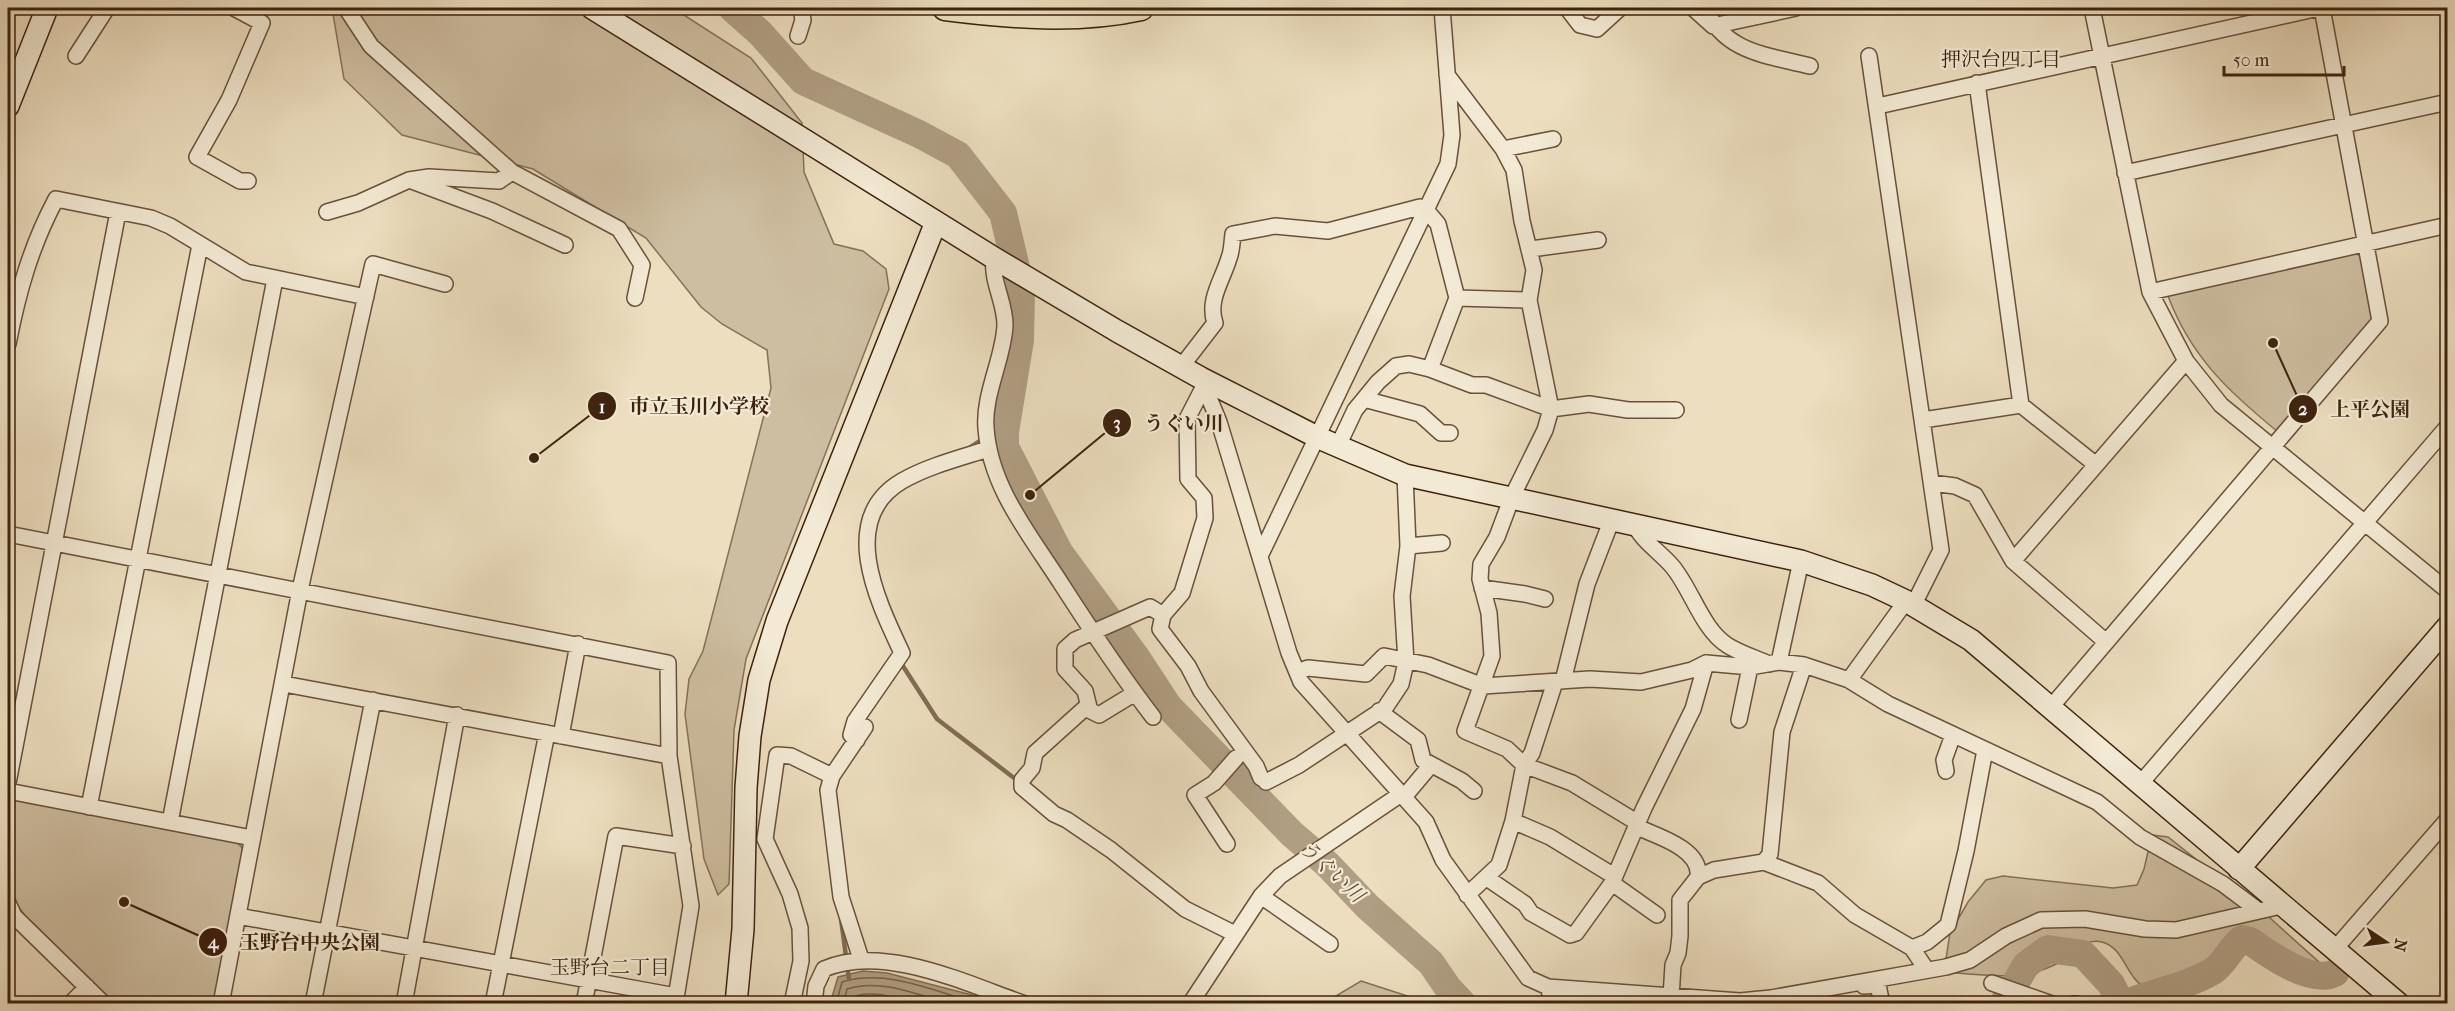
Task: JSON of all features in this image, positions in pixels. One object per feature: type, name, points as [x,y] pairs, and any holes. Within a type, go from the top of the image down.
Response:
[{"type":"main road","points":[[945,8],[995,14],[1062,15],[1141,8]]},
{"type":"street","points":[[8,106],[15,66],[47,8]]},
{"type":"street","points":[[76,57],[107,8]]},
{"type":"street","points":[[234,8],[262,23],[229,100],[197,157],[240,181],[248,181]]},
{"type":"street","points":[[346,8],[370,46],[512,172],[619,229],[642,265],[635,298]]},
{"type":"street","points":[[592,8],[994,258],[1203,382],[1329,442],[1405,475],[1801,561],[1872,585],[1910,602],[1971,640],[2399,1004]]},
{"type":"street","points":[[798,36],[803,20],[801,8]]},
{"type":"street","points":[[1329,442],[1448,164],[1452,135],[1442,8]]},
{"type":"street","points":[[1567,8],[1580,25],[1597,29],[1620,8]]},
{"type":"street","points":[[1693,8],[1743,50],[1810,66]]},
{"type":"street","points":[[1705,8],[1713,26]]},
{"type":"street","points":[[1713,26],[1796,8]]},
{"type":"street","points":[[2092,8],[2150,292],[2186,361],[2221,405],[2366,521],[2448,591]]},
{"type":"street","points":[[1878,106],[2320,8],[2380,321],[2051,707]]},
{"type":"street","points":[[1849,680],[1910,602],[1941,550],[1869,56]]},
{"type":"street","points":[[1447,75],[1503,149],[1514,170],[1522,221],[1531,249],[1534,270],[1529,300],[1551,409],[1545,430],[1512,497],[1497,537],[1481,564],[1482,588],[1489,613],[1492,656],[1465,731],[1507,749],[1524,765],[1572,783],[1638,825],[1681,846],[1694,861],[1699,872],[1698,877]]},
{"type":"street","points":[[1977,83],[2021,405],[2095,464]]},
{"type":"street","points":[[2125,173],[2342,123],[2448,102]]},
{"type":"street","points":[[1503,149],[1553,139]]},
{"type":"street","points":[[327,212],[358,203],[410,180],[429,177],[499,181],[512,172]]},
{"type":"street","points":[[410,180],[492,211],[565,245]]},
{"type":"street","points":[[8,344],[18,289],[37,234],[56,199],[151,218],[246,272],[366,297]]},
{"type":"street","points":[[1181,367],[1215,323],[1211,312],[1221,276],[1230,258],[1233,234],[1275,226],[1328,231],[1420,207],[1427,210],[1438,224],[1457,297],[1430,369]]},
{"type":"street","points":[[8,783],[118,212]]},
{"type":"street","points":[[792,1004],[801,961],[800,928],[790,894],[755,839],[750,736],[759,680],[777,621],[936,222]]},
{"type":"street","points":[[2150,292],[2448,225]]},
{"type":"street","points":[[1531,249],[1598,240]]},
{"type":"street","points":[[89,807],[200,245]]},
{"type":"street","points":[[994,258],[992,274],[1005,325],[985,424],[988,449],[997,480],[1011,506],[1094,633],[1153,717]]},
{"type":"street","points":[[221,1004],[300,591],[373,264],[445,284]]},
{"type":"street","points":[[170,822],[275,279]]},
{"type":"street","points":[[1457,297],[1529,300]]},
{"type":"street","points":[[2013,561],[2186,361]]},
{"type":"street","points":[[1260,556],[1329,442],[1378,382],[1396,366],[1409,364],[1430,369],[1472,385],[1486,385],[1551,409],[1589,404],[1628,410],[1676,410]]},
{"type":"street","points":[[1203,382],[1219,422],[1301,682],[1426,822],[1443,860],[1528,978],[1548,987],[1671,997],[1693,1001],[1740,1001],[1771,998],[1970,960],[2006,936],[2041,920],[2085,919],[2175,930],[2281,906]]},
{"type":"street","points":[[1203,382],[1188,419],[1188,479],[1204,498],[1205,518],[1182,593],[1163,615],[1160,629],[1162,636],[1188,666],[1201,691],[1264,780],[1299,765],[1345,731],[1384,708],[1401,684],[1406,662],[1402,596],[1408,546],[1405,475]]},
{"type":"street","points":[[1364,399],[1420,414],[1441,433],[1450,433]]},
{"type":"street","points":[[1923,420],[2021,405]]},
{"type":"street","points":[[2140,784],[2448,426]]},
{"type":"street","points":[[856,740],[851,735],[855,721],[902,653],[869,574],[868,530],[874,506],[901,481],[988,449]]},
{"type":"street","points":[[1932,483],[1955,486],[1975,495],[2013,561],[2105,641]]},
{"type":"street","points":[[1467,895],[1499,865],[1513,821],[1524,765],[1539,735],[1559,682],[1587,584],[1612,519]]},
{"type":"street","points":[[1635,525],[1638,533],[1673,568],[1694,599],[1701,616],[1725,645],[1774,663]]},
{"type":"street","points":[[8,534],[668,663],[669,756],[691,906],[676,1000],[501,963],[238,916]]},
{"type":"street","points":[[1408,546],[1442,543]]},
{"type":"street","points":[[1774,663],[1801,561]]},
{"type":"street","points":[[1482,588],[1525,594],[1545,600]]},
{"type":"street","points":[[1163,615],[1150,607],[1075,640],[1065,649],[1065,669],[1085,691],[1089,707],[1085,708],[1035,753],[1032,768],[1022,780],[1022,788],[1054,814],[1067,820],[1111,850],[1185,909],[1235,934]]},
{"type":"street","points":[[2239,869],[2448,626]]},
{"type":"street","points":[[493,1004],[554,735],[578,644]]},
{"type":"street","points":[[1297,672],[1308,668],[1366,674],[1384,656],[1428,665],[1483,686],[1590,679],[1641,682],[1692,670],[1706,663],[1750,667],[1774,663],[1803,665],[1849,680],[1888,704],[2097,802],[2140,837],[2223,884],[2259,911]]},
{"type":"street","points":[[1487,878],[1525,904],[1531,913],[1570,935],[1576,933],[1613,880],[1693,709],[1706,663]]},
{"type":"street","points":[[1764,862],[1772,847],[1782,732],[1803,665]]},
{"type":"street","points":[[1739,720],[1750,667]]},
{"type":"street","points":[[284,684],[669,756]]},
{"type":"street","points":[[1085,708],[1100,715],[1135,693]]},
{"type":"street","points":[[313,1004],[373,700]]},
{"type":"street","points":[[1379,711],[1418,740],[1423,760],[1462,781],[1474,791]]},
{"type":"street","points":[[404,1004],[457,715]]},
{"type":"street","points":[[861,959],[841,897],[828,790],[832,776],[865,727]]},
{"type":"street","points":[[1946,771],[1944,760],[1953,735]]},
{"type":"street","points":[[1912,948],[1927,942],[1948,925],[1966,851],[1985,750]]},
{"type":"street","points":[[736,1004],[755,839],[777,755],[791,756],[832,776]]},
{"type":"street","points":[[1227,844],[1195,795],[1214,783],[1236,758]]},
{"type":"street","points":[[1190,1004],[1261,896],[1280,876],[1403,796],[1431,765]]},
{"type":"street","points":[[8,791],[252,838]]},
{"type":"street","points":[[2334,950],[2448,819]]},
{"type":"street","points":[[1513,821],[1550,837],[1613,880],[1657,915]]},
{"type":"street","points":[[584,1004],[616,836],[683,846]]},
{"type":"street","points":[[1671,997],[1673,965],[1680,936],[1680,900],[1698,877],[1714,870],[1764,862],[1818,883],[1855,915],[1912,948],[1926,969]]},
{"type":"street","points":[[1261,896],[1330,944]]},
{"type":"street","points":[[8,903],[14,916],[104,1004]]},
{"type":"street","points":[[814,1004],[816,986],[824,969],[837,963],[861,959],[909,966],[1025,1004]]},
{"type":"street","points":[[1860,981],[1864,986],[1878,985],[1882,1004]]},
{"type":"street","points":[[1992,983],[2052,1004]]},
{"type":"street","points":[[70,1004],[87,987]]},
{"type":"street","points":[[1548,987],[1550,994],[1565,1004]]},
{"type":"shaded area","points":[[332,8],[673,8],[751,58],[802,123],[804,172],[834,244],[863,251],[886,269],[889,289],[746,659],[734,730],[729,884],[718,895],[704,859],[685,714],[689,679],[703,651],[771,388],[767,350],[722,324],[701,307],[646,238],[533,169],[402,135],[344,79]]},
{"type":"shaded area","points":[[2356,253],[2361,257],[2373,320],[2278,432],[2213,372],[2188,337],[2168,296]]},
{"type":"shaded area","points":[[17,800],[238,843],[243,849],[214,1003],[111,1003],[25,916],[11,896],[8,887],[8,824],[11,804]]},
{"type":"shaded area","points":[[2152,835],[2168,837],[2270,918],[2320,963],[2315,971],[2308,973],[2265,954],[2246,950],[2161,988],[2147,990],[2134,978],[2112,947],[2098,941],[2079,947],[2056,964],[2020,975],[1994,976],[1956,973],[1946,959],[1950,933],[1968,902],[1986,880],[2003,876],[2113,888],[2137,885],[2144,869]]},
{"type":"shaded area","points":[[1361,981],[1429,1003],[1324,1003]]},
{"type":"water","points":[[863,971],[887,973],[1003,1003],[830,1004],[838,977]]},
{"type":"waterway","name":"うぐい川","points":[[732,8],[760,33],[803,81],[919,134],[958,155],[1003,213],[1021,289],[1020,340],[1005,432],[1005,447],[1059,552],[1136,657],[1168,706],[1292,834],[1327,864],[1368,907],[1431,963],[1448,988],[1463,1004]]},
{"type":"waterway","points":[[991,434],[1005,432]]},
{"type":"waterway","points":[[966,450],[984,438]]},
{"type":"waterway","points":[[899,665],[901,663],[937,719],[1018,781]]},
{"type":"waterway","points":[[841,919],[849,979]]},
{"type":"waterway","points":[[2124,1004],[2203,977],[2221,964],[2242,939],[2250,941],[2303,972],[2325,976],[2335,973]]},
{"type":"waterway","name":"うぐい川","points":[[2003,1004],[2026,965],[2048,949],[2083,954],[2111,984],[2121,1004]]},
{"type":"place","name":"上平公園","points":[[2273,343]]},
{"type":"place","name":"市立玉川小学校","points":[[534,458]]},
{"type":"place","name":"うぐい川","points":[[1030,495]]},
{"type":"place","name":"玉野台中央公園","points":[[124,902]]},
{"type":"district","name":"押沢台四丁目","points":[[2001,59]]},
{"type":"district","name":"玉野台二丁目","points":[[610,967]]}]
